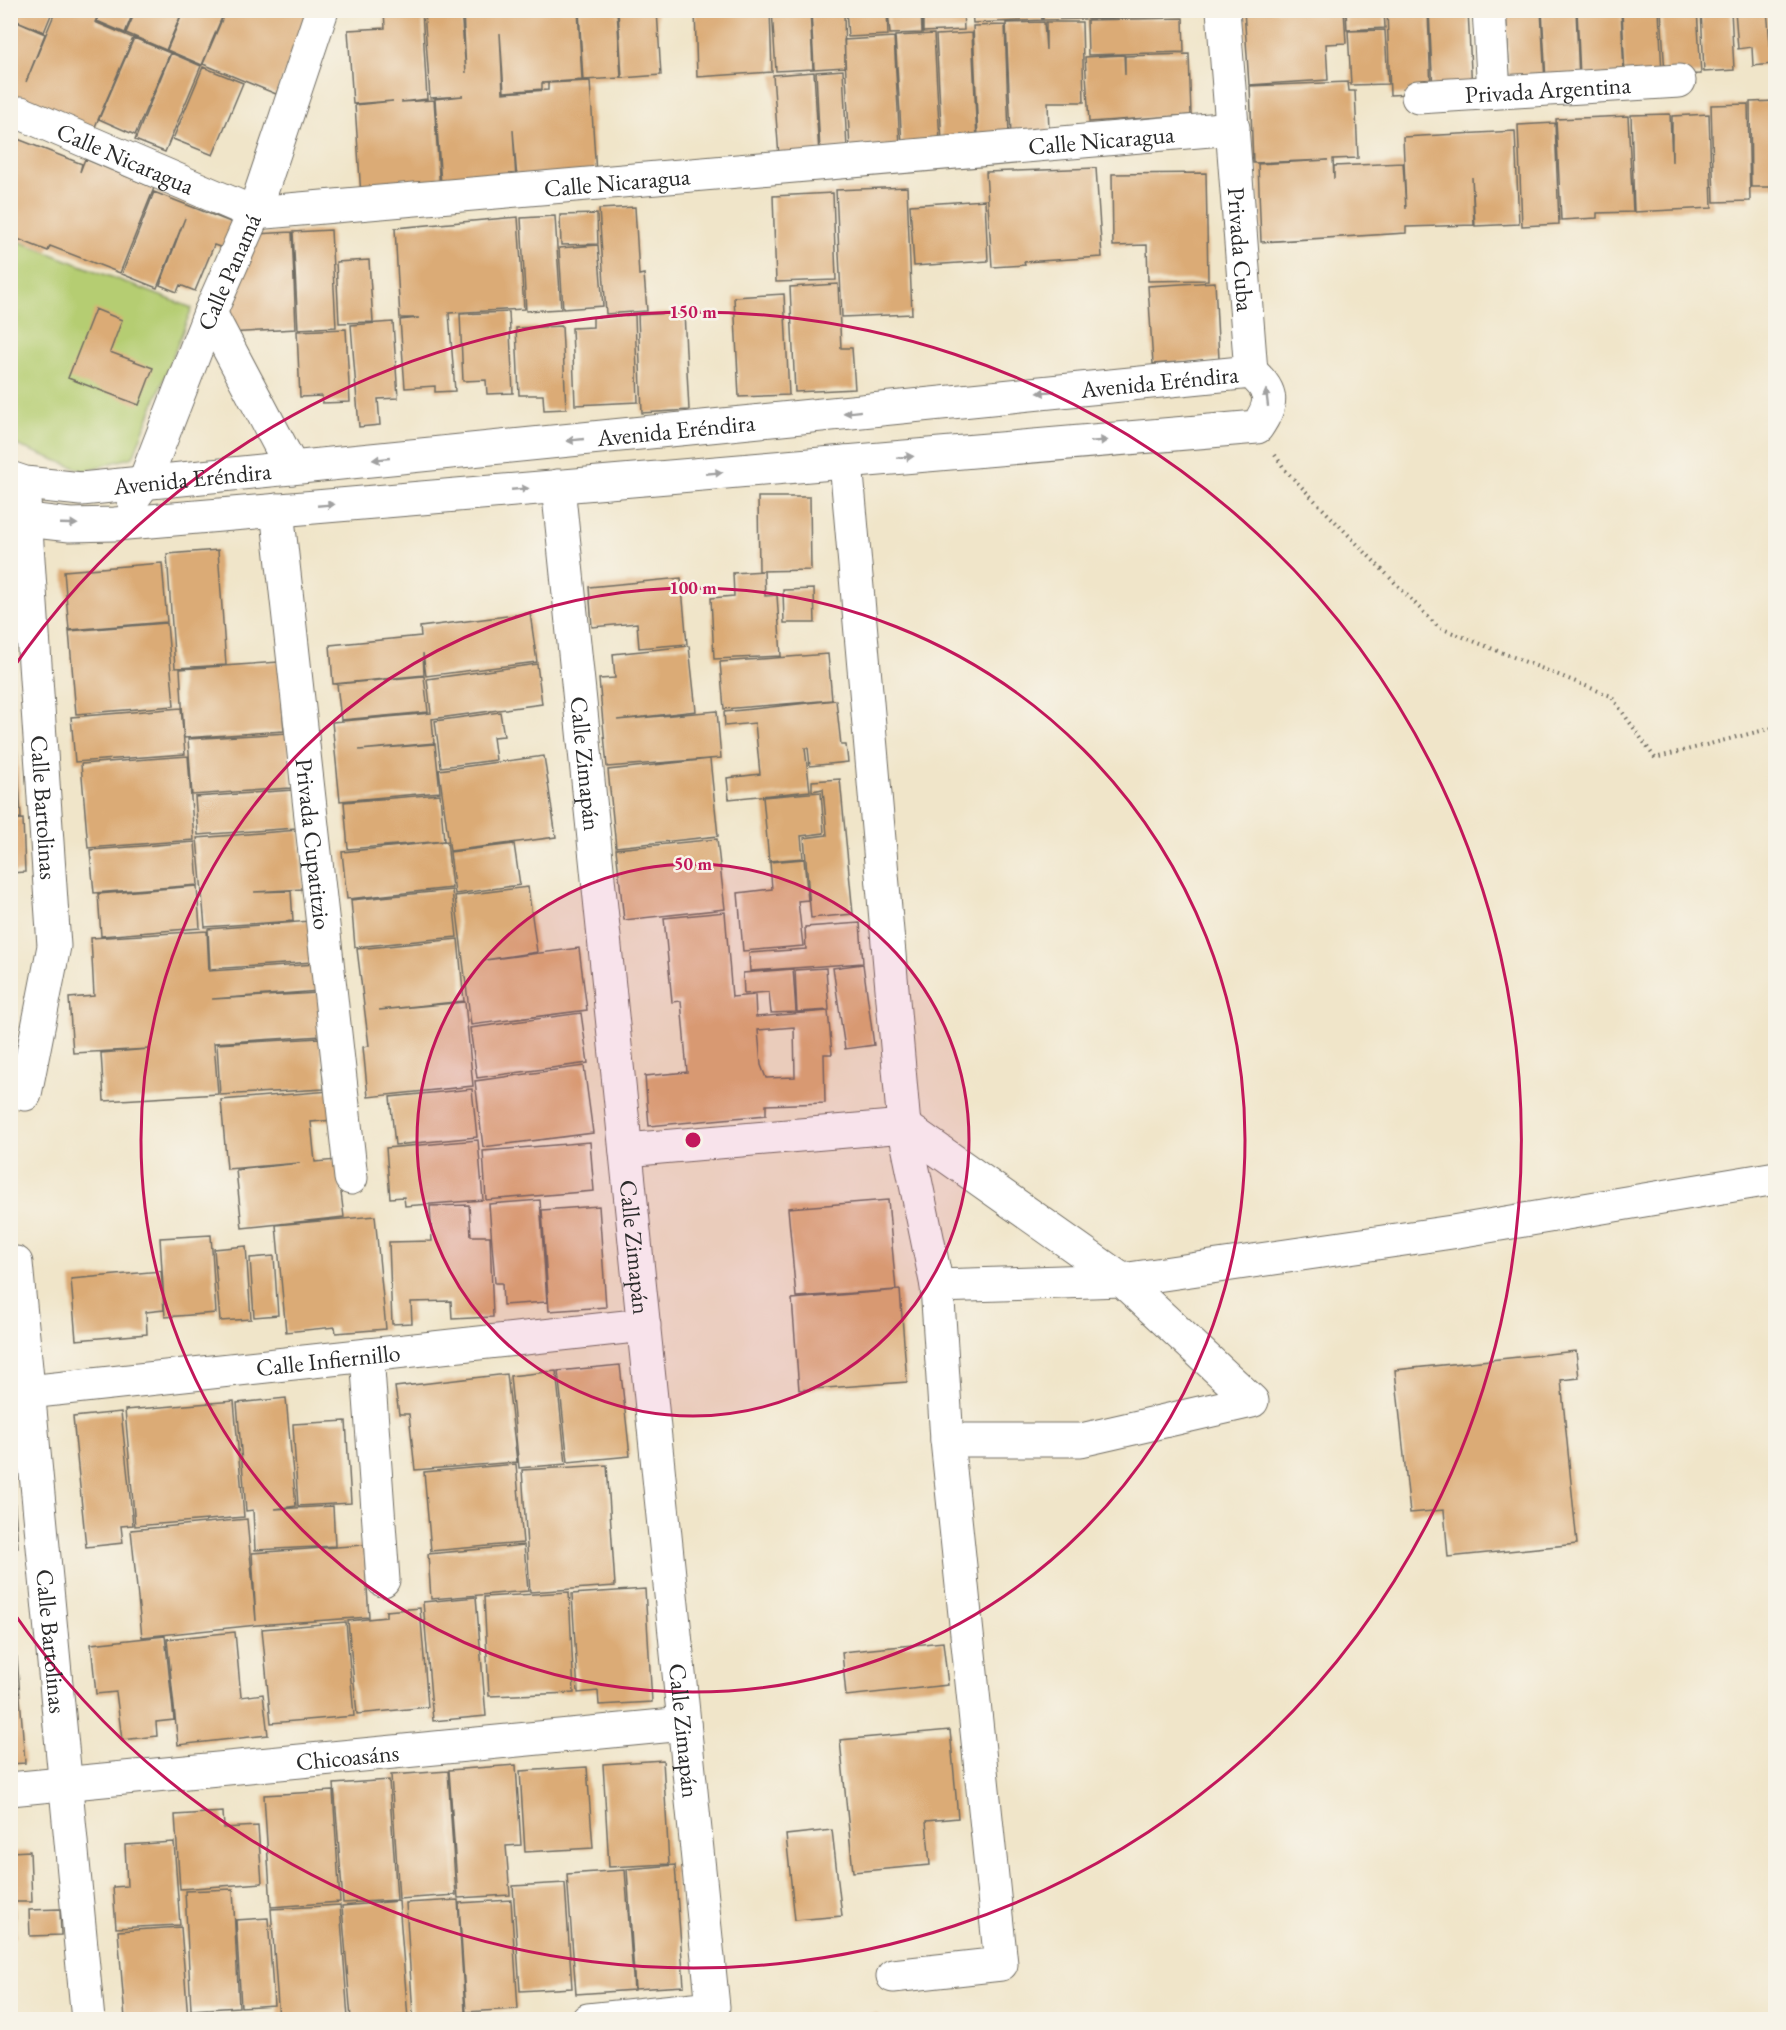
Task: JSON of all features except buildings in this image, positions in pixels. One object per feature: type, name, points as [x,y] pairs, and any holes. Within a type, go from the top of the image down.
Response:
[{"type":"street","name":"Calle Panamá","points":[[115,524],[144,483],[210,313],[254,213],[322,10]]},
{"type":"street","name":"Privada Cuba","points":[[1222,10],[1251,372]]},
{"type":"street","points":[[1489,10],[1494,93]]},
{"type":"street","name":"Privada Argentina","points":[[1418,97],[1678,81]]},
{"type":"street","name":"Calle Nicaragua","points":[[21,113],[254,213],[1233,128]]},
{"type":"street","points":[[210,313],[292,468]]},
{"type":"street","name":"Avenida Eréndira","points":[[17,519],[70,525],[115,524],[1257,427],[1268,410],[1269,397],[1265,384],[1251,372],[81,489],[18,480]]},
{"type":"street","points":[[846,462],[904,1126],[937,1286],[947,1440],[1001,1964],[893,1976]]},
{"type":"street","name":"Calle Bartolinas","points":[[18,480],[17,519],[54,946],[25,1094]]},
{"type":"street","name":"Calle Zimapán","points":[[558,486],[713,2007],[588,2019]]},
{"type":"street","name":"Privada Cupatitzio","points":[[277,510],[351,1178]]},
{"type":"street","points":[[626,1150],[904,1126],[1122,1280],[1252,1401],[1081,1440],[947,1440]]},
{"type":"street","points":[[937,1286],[1122,1280],[1452,1232],[1776,1179]]},
{"type":"street","name":"Calle Bartolinas","points":[[16,1263],[20,1393],[66,1784],[88,2019]]},
{"type":"street","name":"Calle Infiernillo","points":[[20,1393],[644,1325]]},
{"type":"street","points":[[366,1355],[383,1580]]},
{"type":"street","name":"Chicoasáns","points":[[10,1789],[684,1724]]},
{"type":"path","points":[[1257,427],[1286,471],[1438,627],[1611,696],[1655,758],[1776,727]]},
{"type":"green space","points":[[10,238],[192,308],[133,457],[84,471],[11,443]]}]
